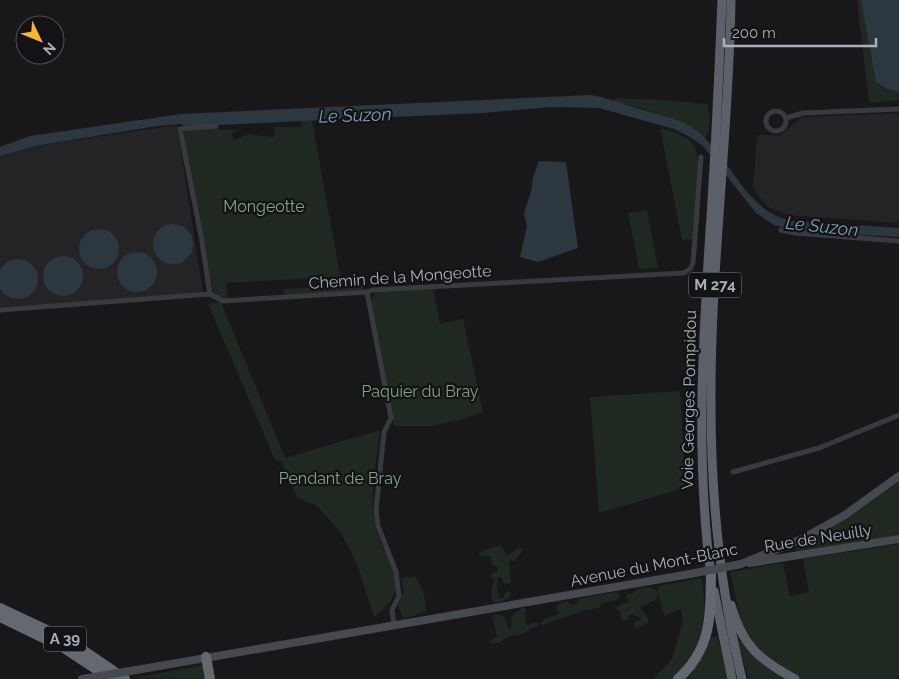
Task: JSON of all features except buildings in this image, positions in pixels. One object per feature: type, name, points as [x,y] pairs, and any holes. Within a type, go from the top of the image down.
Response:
[{"type":"highway","name":"Voie Georges Pompidou","points":[[722,0],[717,120],[704,311],[701,394],[702,486],[711,574],[718,617],[732,679]]},
{"type":"highway","name":"Voie Georges Pompidou","points":[[731,0],[728,91],[713,316],[711,403],[713,494],[721,569],[728,619],[742,679]]},
{"type":"highway","points":[[721,569],[741,635],[760,657],[795,679]]},
{"type":"highway","points":[[678,679],[701,652],[706,638],[710,619],[711,574]]},
{"type":"highway","name":"A 39","points":[[0,608],[68,640],[125,679]]},
{"type":"highway","name":"A 39","points":[[0,617],[46,638],[111,679]]},
{"type":"highway","points":[[206,657],[210,679]]},
{"type":"main road","name":"Avenue du Mont-Blanc","points":[[82,679],[741,564],[791,543],[845,515],[899,476]]},
{"type":"main road","name":"Rue de Neuilly","points":[[741,564],[899,539]]},
{"type":"main road","points":[[791,543],[792,557]]},
{"type":"street","points":[[786,118],[803,113],[899,109]]},
{"type":"street","points":[[776,110],[782,112],[786,118],[784,127],[778,131],[772,130],[766,122],[767,115],[776,110]]},
{"type":"street","points":[[210,294],[203,245],[180,129],[216,126]]},
{"type":"street","name":"Chemin de la Mongeotte","points":[[0,310],[210,294],[223,301],[392,289],[684,273],[690,269],[693,263],[701,157]]},
{"type":"street","points":[[781,230],[796,233],[899,241]]},
{"type":"street","points":[[367,292],[391,418],[384,432],[376,510],[378,526],[396,572],[399,596],[392,610],[394,626]]},
{"type":"street","points":[[733,472],[819,448],[899,415]]},
{"type":"shaded area","points":[[899,113],[899,223],[787,215],[767,206],[753,188],[757,135],[780,135],[802,117]]},
{"type":"shaded area","points":[[177,125],[203,294],[0,307],[0,156],[35,146]]},
{"type":"green space","points":[[857,0],[862,0],[887,89],[899,92],[899,100],[869,103]]},
{"type":"green space","points":[[614,98],[707,104],[710,121],[709,130],[705,138],[674,119],[615,101]]},
{"type":"green space","name":"Mongeotte","points":[[301,121],[312,121],[342,286],[364,285],[364,288],[362,290],[289,295],[284,293],[284,289],[332,286],[330,277],[226,283],[228,298],[221,297],[213,293],[183,133],[185,130],[218,128],[221,130],[241,130],[231,133],[235,140],[248,134],[273,137],[275,127],[302,127]]},
{"type":"green space","points":[[660,128],[687,139],[694,146],[697,154],[699,177],[693,239],[682,240]]},
{"type":"green space","points":[[647,210],[658,268],[639,269],[628,213]]},
{"type":"green space","name":"Paquier du Bray","points":[[433,289],[440,324],[463,319],[483,412],[431,426],[394,426],[371,301],[374,294],[379,292]]},
{"type":"green space","name":"Pendant de Bray","points":[[221,302],[285,458],[380,430],[373,489],[373,513],[377,533],[394,574],[395,591],[390,602],[374,617],[359,570],[350,549],[338,529],[316,505],[297,498],[282,462],[275,460],[208,304]]},
{"type":"green space","points":[[680,391],[685,473],[684,488],[599,513],[590,397]]},
{"type":"green space","points":[[899,481],[899,535],[797,551],[796,548],[864,507]]},
{"type":"green space","points":[[899,544],[899,675],[897,679],[801,679],[767,660],[747,638],[737,617],[739,612],[730,572],[783,563],[790,596],[809,592],[803,559]]},
{"type":"green space","points":[[500,545],[504,549],[506,556],[520,547],[523,550],[515,561],[511,560],[509,563],[511,583],[505,585],[501,577],[499,577],[497,583],[500,598],[503,598],[506,592],[509,591],[511,594],[506,600],[493,603],[491,594],[494,579],[490,576],[498,569],[497,566],[493,566],[490,556],[480,556],[478,553]]},
{"type":"green space","points":[[406,576],[409,578],[415,576],[419,582],[423,591],[426,608],[425,612],[403,618],[398,606],[404,590],[401,579]]},
{"type":"green space","points":[[702,578],[706,621],[698,650],[673,679],[653,679],[672,659],[683,622],[681,609],[664,616],[658,593],[656,600],[640,607],[648,619],[648,623],[635,629],[634,622],[641,618],[631,614],[627,620],[622,620],[620,612],[616,608],[622,603],[629,603],[626,594],[632,594],[638,589],[648,587],[658,592],[657,586]]},
{"type":"green space","points":[[616,592],[620,596],[619,599],[603,603],[599,608],[582,611],[542,625],[540,623],[547,618],[559,614],[556,608],[562,602],[569,602],[570,605],[579,603],[578,599]]},
{"type":"green space","points":[[525,608],[527,625],[537,622],[539,625],[520,635],[510,636],[499,643],[490,643],[491,640],[497,637],[492,615],[504,616],[509,630],[512,625],[511,616]]},
{"type":"green space","points":[[737,634],[748,649],[789,679],[749,679],[740,653]]},
{"type":"green space","points":[[717,636],[728,679],[683,679],[707,646],[711,637]]},
{"type":"green space","points":[[203,665],[206,679],[132,678]]},
{"type":"water","points":[[861,0],[899,0],[899,92],[887,89],[876,82]]},
{"type":"water","name":"Le Suzon","points":[[591,95],[671,118],[690,126],[708,141],[752,197],[778,217],[795,221],[899,228],[899,237],[796,231],[774,225],[756,213],[704,147],[690,137],[674,129],[599,108],[551,107],[483,113],[186,127],[181,124],[157,126],[35,146],[0,156],[0,147],[30,136],[181,114]]},
{"type":"water","points":[[539,161],[566,162],[578,248],[538,262],[520,257],[527,226],[524,213]]},
{"type":"water","points":[[169,224],[177,224],[184,227],[190,233],[193,244],[190,255],[184,261],[177,264],[169,264],[162,261],[156,255],[153,248],[153,240],[156,233],[162,227]]},
{"type":"water","points":[[95,229],[103,229],[110,232],[116,238],[119,249],[116,260],[110,266],[103,269],[95,269],[88,266],[82,260],[79,253],[79,245],[82,238],[88,232]]},
{"type":"water","points":[[133,252],[141,252],[148,255],[154,261],[157,272],[154,283],[148,289],[141,292],[133,292],[126,289],[120,283],[117,276],[117,268],[120,261],[126,255]]},
{"type":"water","points":[[59,256],[67,256],[74,259],[80,265],[83,276],[80,287],[74,293],[67,296],[59,296],[52,293],[46,287],[43,280],[43,272],[46,265],[52,259]]},
{"type":"water","points":[[18,259],[32,265],[38,279],[32,293],[18,299],[4,293],[-2,279],[4,265]]}]
